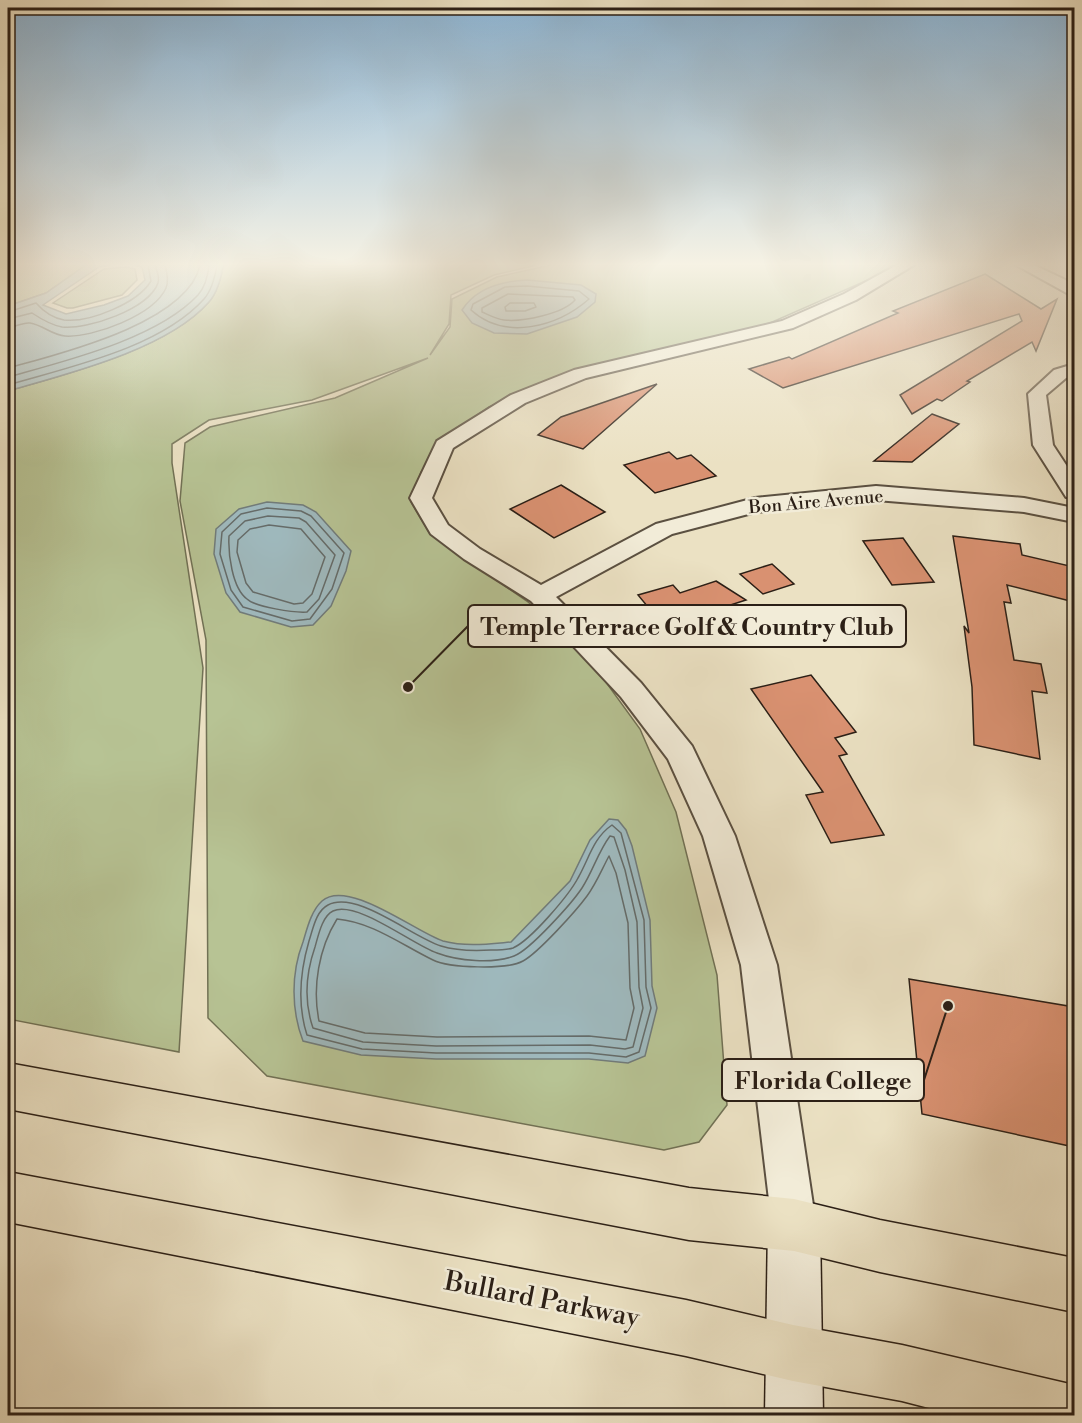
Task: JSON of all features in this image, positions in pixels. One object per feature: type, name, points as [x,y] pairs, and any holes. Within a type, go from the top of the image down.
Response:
[{"type":"main road","points":[[8,1086],[689,1214],[794,1226],[880,1246],[1074,1285]]},
{"type":"main road","name":"Bullard Parkway","points":[[8,1197],[686,1328],[793,1353],[902,1373],[1074,1414]]},
{"type":"street","points":[[760,331],[580,374],[518,399],[444,445],[421,498],[439,529],[472,554],[540,595],[631,690],[681,754],[719,836],[759,965],[794,1226],[794,1416]]},
{"type":"street","points":[[1074,369],[1060,374],[1037,394],[1043,445],[1074,492]]},
{"type":"street","name":"Bon Aire Avenue","points":[[540,595],[664,529],[755,505],[876,494],[1024,505],[1074,515]]},
{"type":"green space","points":[[172,331],[444,331],[430,355],[447,331],[740,331],[562,375],[489,407],[447,436],[421,472],[411,502],[430,534],[528,602],[579,645],[640,729],[676,812],[717,975],[727,1105],[699,1142],[664,1150],[267,1076],[208,1018],[206,640],[180,501],[185,443],[210,427],[335,398],[428,358],[312,400],[209,420],[172,444],[172,463],[203,668],[179,1052],[8,1019],[8,391],[86,368],[142,347]]},
{"type":"water","points":[[8,331],[171,331],[142,347],[114,358],[8,391]]},
{"type":"water","points":[[490,331],[535,331],[527,334]]},
{"type":"water","points":[[267,502],[303,505],[316,512],[351,551],[346,571],[331,606],[313,625],[291,627],[240,612],[226,593],[214,554],[216,529],[239,509]]},
{"type":"water","points":[[609,819],[618,820],[626,830],[650,920],[652,986],[657,1008],[645,1056],[628,1063],[589,1059],[436,1059],[361,1055],[303,1041],[296,1017],[294,992],[296,966],[310,920],[322,901],[334,896],[348,896],[365,901],[431,936],[452,943],[511,942],[570,881],[590,840]]},
{"type":"building","points":[[856,331],[963,331],[783,388],[749,369],[789,357],[792,359]]},
{"type":"building","points":[[1005,331],[1044,331],[1036,351],[1032,342],[967,381],[970,382],[942,401],[937,399],[912,414],[900,395]]},
{"type":"building","points":[[657,384],[583,449],[538,435],[561,417]]},
{"type":"building","points":[[932,414],[959,424],[912,462],[874,461]]},
{"type":"building","points":[[669,452],[677,459],[691,455],[716,476],[655,493],[624,465]]},
{"type":"building","points":[[561,485],[605,512],[554,538],[510,509]]},
{"type":"building","points":[[953,536],[1020,544],[1022,555],[1074,567],[1074,602],[1007,585],[1011,603],[1004,602],[1014,660],[1041,664],[1047,693],[1032,691],[1040,759],[974,745],[972,687],[964,626],[969,633]]},
{"type":"building","points":[[903,538],[934,582],[892,585],[863,541]]},
{"type":"building","points":[[772,564],[794,584],[763,594],[740,574]]},
{"type":"building","points":[[716,581],[746,600],[699,615],[714,631],[677,642],[638,595],[673,585],[680,593]]},
{"type":"building","points":[[811,675],[856,732],[835,738],[847,754],[839,756],[884,835],[831,843],[806,795],[823,792],[751,689]]},
{"type":"building","points":[[909,979],[1074,1007],[1074,1147],[922,1114]]},
{"type":"place","name":"Temple Terrace Golf & Country Club","points":[[408,687]]},
{"type":"place","name":"Florida College","points":[[948,1006]]}]
